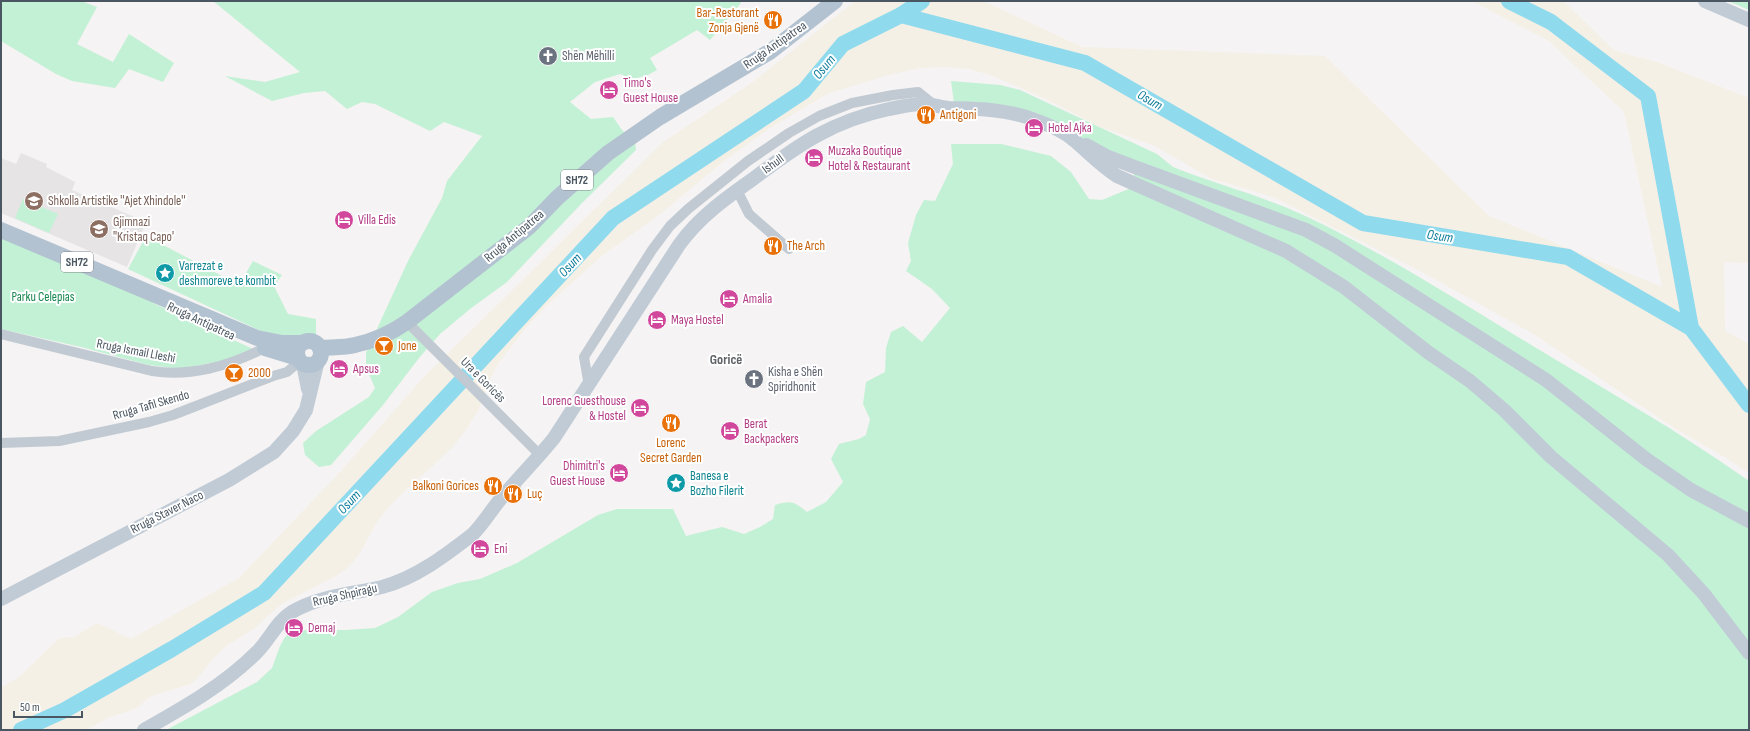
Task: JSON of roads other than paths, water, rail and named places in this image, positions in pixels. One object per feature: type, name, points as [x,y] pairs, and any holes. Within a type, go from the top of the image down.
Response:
[{"type":"main road","name":"Rruga Antipatrea","points":[[152,295],[168,308],[219,331],[264,348],[307,356],[354,346],[386,335],[407,322],[529,227],[557,198],[608,153],[660,117],[771,50],[834,1]]},
{"type":"main road","name":"Rruga Antipatrea","points":[[1,230],[152,295],[257,338],[282,343],[307,356]]},
{"type":"street","points":[[1705,1],[1728,6],[1749,20]]},
{"type":"street","points":[[589,386],[584,357],[652,250],[670,226],[688,209],[748,161],[789,133],[819,116],[852,103],[918,92],[935,106]]},
{"type":"street","name":"Ishull","points":[[540,456],[589,386],[690,231],[699,220],[792,150],[837,125],[864,115],[907,106],[922,104],[1011,114],[1034,119],[1061,131],[1075,141],[1095,160],[1117,176],[1286,251],[1344,287],[1429,353],[1470,381],[1504,410],[1552,457],[1668,555],[1704,594],[1749,653]]},
{"type":"street","points":[[1075,141],[1085,144],[1106,156],[1306,230],[1334,245],[1546,380],[1646,459],[1684,485],[1749,521]]},
{"type":"street","points":[[737,190],[749,214],[789,249]]},
{"type":"street","name":"Ura e Goricës","points":[[407,322],[540,456]]},
{"type":"street","name":"Rruga Ismail Lleshi","points":[[1,334],[152,371],[175,373],[198,370],[237,361],[264,348]]},
{"type":"street","name":"Rruga Staver Naco","points":[[1,599],[229,480],[274,452],[293,431],[306,410],[310,400],[307,356]]},
{"type":"street","name":"Rruga Tafil Skendo","points":[[1,443],[59,442],[149,422],[173,415],[287,372],[307,356]]},
{"type":"street","name":"Rruga Shpiragu","points":[[144,730],[178,711],[238,669],[258,652],[271,633],[290,612],[313,602],[395,583],[422,570],[481,527],[503,495],[540,456]]},
{"type":"waterway","points":[[901,15],[922,1]]},
{"type":"waterway","points":[[1509,1],[1551,22],[1648,96],[1691,328]]},
{"type":"waterway","name":"Osum","points":[[21,730],[65,710],[172,649],[264,593],[613,218],[804,91],[843,44],[901,15],[1085,63],[1363,223],[1568,257],[1691,328],[1749,405]]},
{"type":"place","name":"Bar-Restorant Zonja Gjenë","points":[[773,20]]},
{"type":"place","name":"Shën Mëhilli","points":[[548,56]]},
{"type":"place","name":"Timo's Guest House","points":[[609,90]]},
{"type":"place","name":"Antigoni","points":[[926,115]]},
{"type":"place","name":"Hotel Ajka","points":[[1034,128]]},
{"type":"place","name":"Muzaka Boutique Hotel & Restaurant","points":[[814,158]]},
{"type":"place","name":"Shkolla Artistike ''Ajet Xhindole''","points":[[34,201]]},
{"type":"place","name":"Villa Edis","points":[[344,220]]},
{"type":"place","name":"Gjimnazi ''Kristaq Capo'","points":[[99,229]]},
{"type":"place","name":"The Arch","points":[[773,246]]},
{"type":"place","name":"Varrezat e deshmoreve te kombit","points":[[165,273]]},
{"type":"place","name":"Amalia","points":[[729,299]]},
{"type":"place","name":"Maya Hostel","points":[[657,320]]},
{"type":"place","name":"Jone","points":[[384,346]]},
{"type":"place","name":"Apsus","points":[[339,369]]},
{"type":"place","name":"2000","points":[[234,373]]},
{"type":"place","name":"Kisha e Shën Spiridhonit","points":[[754,379]]},
{"type":"place","name":"Lorenc Guesthouse & Hostel","points":[[640,408]]},
{"type":"place","name":"Lorenc Secret Garden","points":[[671,423]]},
{"type":"place","name":"Berat Backpackers","points":[[730,431]]},
{"type":"place","name":"Dhimitri's Guest House","points":[[619,473]]},
{"type":"place","name":"Banesa e Bozho Filerit","points":[[676,483]]},
{"type":"place","name":"Balkoni Gorices","points":[[493,486]]},
{"type":"place","name":"Luç","points":[[513,494]]},
{"type":"place","name":"Eni","points":[[480,549]]},
{"type":"place","name":"Demaj","points":[[294,628]]},
{"type":"district","name":"Goricë","points":[[726,359]]},
{"type":"park label","name":"Parku Celepias","points":[[43,297]]}]
